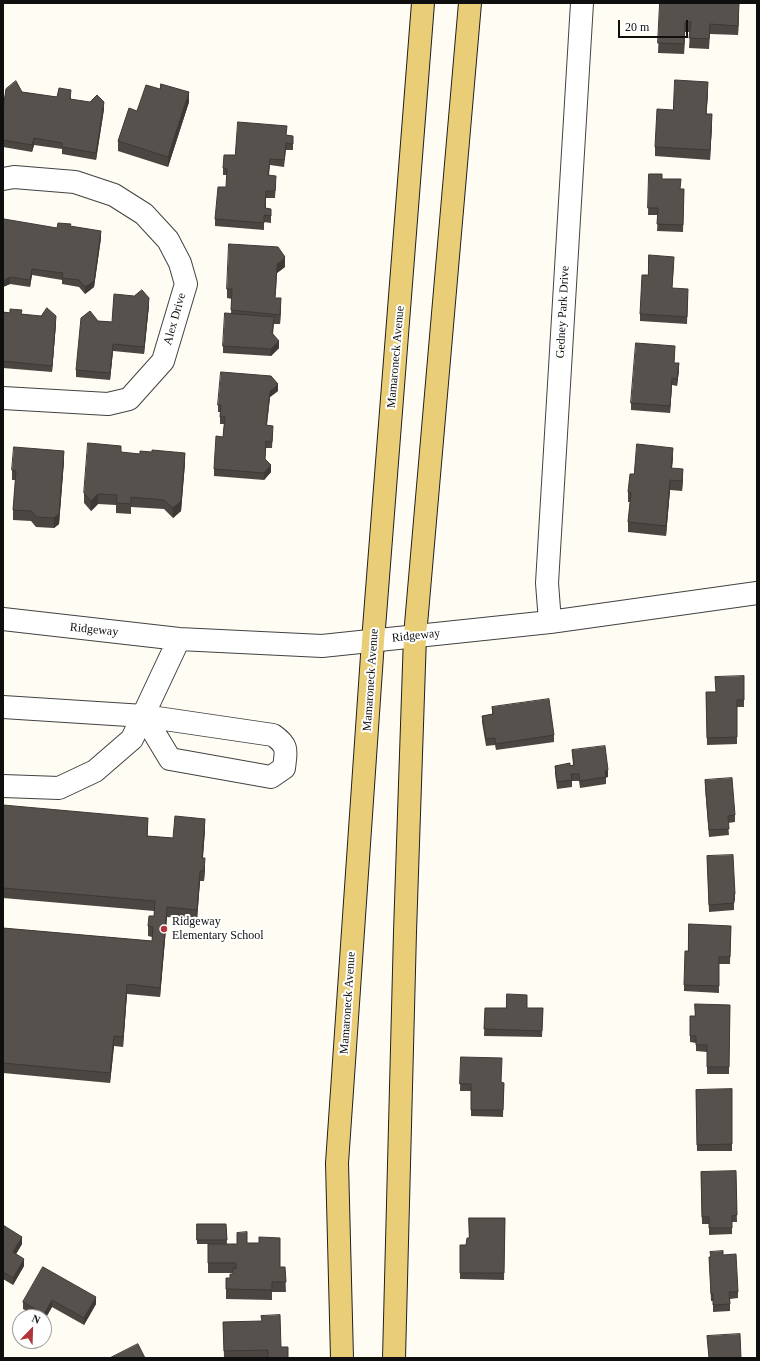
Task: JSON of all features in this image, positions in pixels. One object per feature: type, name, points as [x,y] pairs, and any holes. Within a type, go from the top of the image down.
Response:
[{"type":"main road","name":"Mamaroneck Avenue","points":[[342,1358],[337,1163],[373,641],[424,3]]},
{"type":"main road","points":[[394,1358],[405,932],[415,636],[470,3]]},
{"type":"street","name":"Gedney Park Drive","points":[[550,622],[547,583],[582,3]]},
{"type":"street","name":"Alex Drive","points":[[3,179],[14,177],[75,182],[114,195],[144,214],[168,240],[180,263],[186,284],[163,361],[129,399],[108,404],[3,398]]},
{"type":"street","name":"Ridgeway","points":[[3,619],[179,639],[322,646],[550,622],[757,593]]},
{"type":"street","points":[[3,786],[59,788],[95,771],[132,739],[179,639]]},
{"type":"street","points":[[3,707],[144,716],[274,735],[281,741],[286,751],[284,768],[271,777],[170,759],[144,716]]},
{"type":"building","points":[[660,3],[739,3],[738,26],[710,24],[709,39],[689,38],[691,22],[685,22],[684,44],[658,43]]},
{"type":"building","points":[[675,80],[708,82],[706,114],[712,114],[710,150],[655,147],[657,109],[673,110]]},
{"type":"building","points":[[16,81],[22,92],[57,97],[59,88],[71,90],[70,99],[90,102],[97,95],[104,102],[96,153],[62,147],[62,143],[34,138],[32,145],[3,140],[3,109],[6,89]]},
{"type":"building","points":[[161,84],[189,92],[168,157],[118,141],[129,108],[137,111],[146,85],[160,89]]},
{"type":"building","points":[[238,122],[287,126],[286,135],[293,136],[293,144],[286,143],[284,160],[270,159],[268,175],[276,176],[275,191],[266,191],[265,208],[271,209],[271,216],[264,215],[264,223],[215,219],[218,187],[226,187],[227,169],[223,168],[224,155],[235,155]]},
{"type":"building","points":[[649,174],[662,174],[662,179],[681,179],[680,189],[684,189],[683,225],[657,224],[658,208],[648,208]]},
{"type":"building","points":[[4,219],[57,228],[58,223],[71,224],[70,226],[101,231],[94,281],[85,287],[79,280],[62,278],[63,273],[32,269],[30,280],[10,277],[3,281]]},
{"type":"building","points":[[229,244],[278,247],[285,257],[277,264],[275,298],[281,298],[280,315],[231,310],[232,289],[227,289]]},
{"type":"building","points":[[649,255],[674,257],[672,288],[688,289],[687,317],[640,314],[642,275],[648,275]]},
{"type":"building","points":[[142,290],[149,298],[144,347],[113,344],[110,373],[76,370],[81,318],[90,311],[98,321],[112,322],[114,294],[134,296]]},
{"type":"building","points":[[47,308],[56,316],[52,366],[3,361],[3,312],[10,313],[10,309],[22,310],[21,314],[41,316]]},
{"type":"building","points":[[225,313],[274,317],[272,333],[279,341],[271,349],[223,346]]},
{"type":"building","points":[[636,343],[675,346],[674,363],[679,363],[677,379],[672,378],[670,406],[631,403]]},
{"type":"building","points":[[221,372],[271,376],[278,384],[270,391],[266,425],[273,426],[272,442],[266,441],[265,459],[271,465],[264,473],[214,469],[216,436],[223,437],[225,417],[220,417],[221,405],[218,405]]},
{"type":"building","points":[[88,443],[121,446],[121,452],[140,454],[140,451],[152,452],[152,450],[185,453],[181,501],[173,508],[164,500],[131,497],[131,504],[116,503],[117,495],[98,494],[91,501],[84,493]]},
{"type":"building","points":[[637,444],[673,448],[671,468],[683,469],[682,481],[670,480],[666,526],[628,522],[631,493],[628,492],[630,474],[634,474]]},
{"type":"building","points":[[14,447],[64,451],[59,514],[54,518],[36,517],[31,511],[13,510],[16,471],[12,470]]},
{"type":"building","points":[[744,676],[744,700],[737,700],[737,737],[707,738],[706,692],[716,692],[715,677]]},
{"type":"building","points":[[549,699],[554,735],[496,744],[495,738],[486,739],[482,716],[493,714],[492,707]]},
{"type":"building","points":[[605,746],[608,770],[605,771],[606,777],[580,781],[579,774],[571,774],[572,780],[557,782],[555,766],[570,763],[570,766],[574,765],[572,750]]},
{"type":"building","points":[[732,778],[735,815],[728,816],[729,829],[709,830],[705,780]]},
{"type":"building","points":[[3,805],[148,818],[147,836],[173,838],[175,816],[205,819],[202,858],[205,858],[204,871],[200,871],[197,910],[167,907],[160,988],[127,984],[123,1037],[114,1036],[110,1073],[3,1063],[3,928],[152,941],[153,927],[148,926],[149,916],[154,916],[155,901],[3,888]]},
{"type":"building","points":[[733,855],[734,903],[709,905],[707,856]]},
{"type":"building","points":[[689,924],[731,926],[730,957],[719,957],[719,986],[684,985],[685,951],[688,951]]},
{"type":"building","points":[[507,994],[527,995],[527,1008],[543,1008],[542,1031],[484,1029],[485,1008],[506,1008]]},
{"type":"building","points":[[695,1004],[730,1005],[729,1067],[707,1067],[707,1045],[696,1045],[696,1036],[690,1036],[690,1016],[695,1016]]},
{"type":"building","points":[[461,1057],[502,1058],[501,1082],[504,1083],[503,1110],[471,1110],[471,1084],[460,1084]]},
{"type":"building","points":[[732,1089],[732,1144],[697,1145],[696,1090]]},
{"type":"building","points":[[736,1171],[737,1215],[732,1216],[732,1228],[709,1228],[709,1217],[702,1217],[701,1172]]},
{"type":"building","points":[[469,1218],[505,1218],[504,1273],[460,1273],[460,1245],[466,1245],[467,1238],[469,1238]]},
{"type":"building","points":[[197,1224],[226,1224],[227,1240],[197,1240]]},
{"type":"building","points":[[3,1225],[22,1237],[13,1252],[24,1259],[13,1278],[3,1272]]},
{"type":"building","points":[[247,1232],[247,1243],[259,1243],[259,1237],[280,1238],[280,1267],[285,1267],[286,1282],[272,1282],[272,1290],[226,1289],[226,1278],[230,1278],[230,1274],[233,1274],[233,1268],[236,1269],[236,1263],[208,1263],[208,1244],[237,1244],[237,1233]]},
{"type":"building","points":[[723,1251],[723,1255],[736,1254],[738,1292],[729,1292],[730,1304],[713,1305],[709,1257],[711,1257],[710,1252]]},
{"type":"building","points":[[43,1267],[96,1297],[84,1318],[52,1300],[47,1309],[35,1309],[23,1302]]},
{"type":"building","points":[[280,1315],[281,1347],[288,1347],[288,1358],[268,1358],[268,1350],[224,1351],[223,1322],[262,1321],[261,1316]]},
{"type":"building","points":[[740,1334],[741,1358],[709,1358],[707,1336]]},
{"type":"building","points":[[138,1344],[145,1358],[110,1358]]},
{"type":"place","name":"Ridgeway Elementary School","points":[[164,929]]}]
